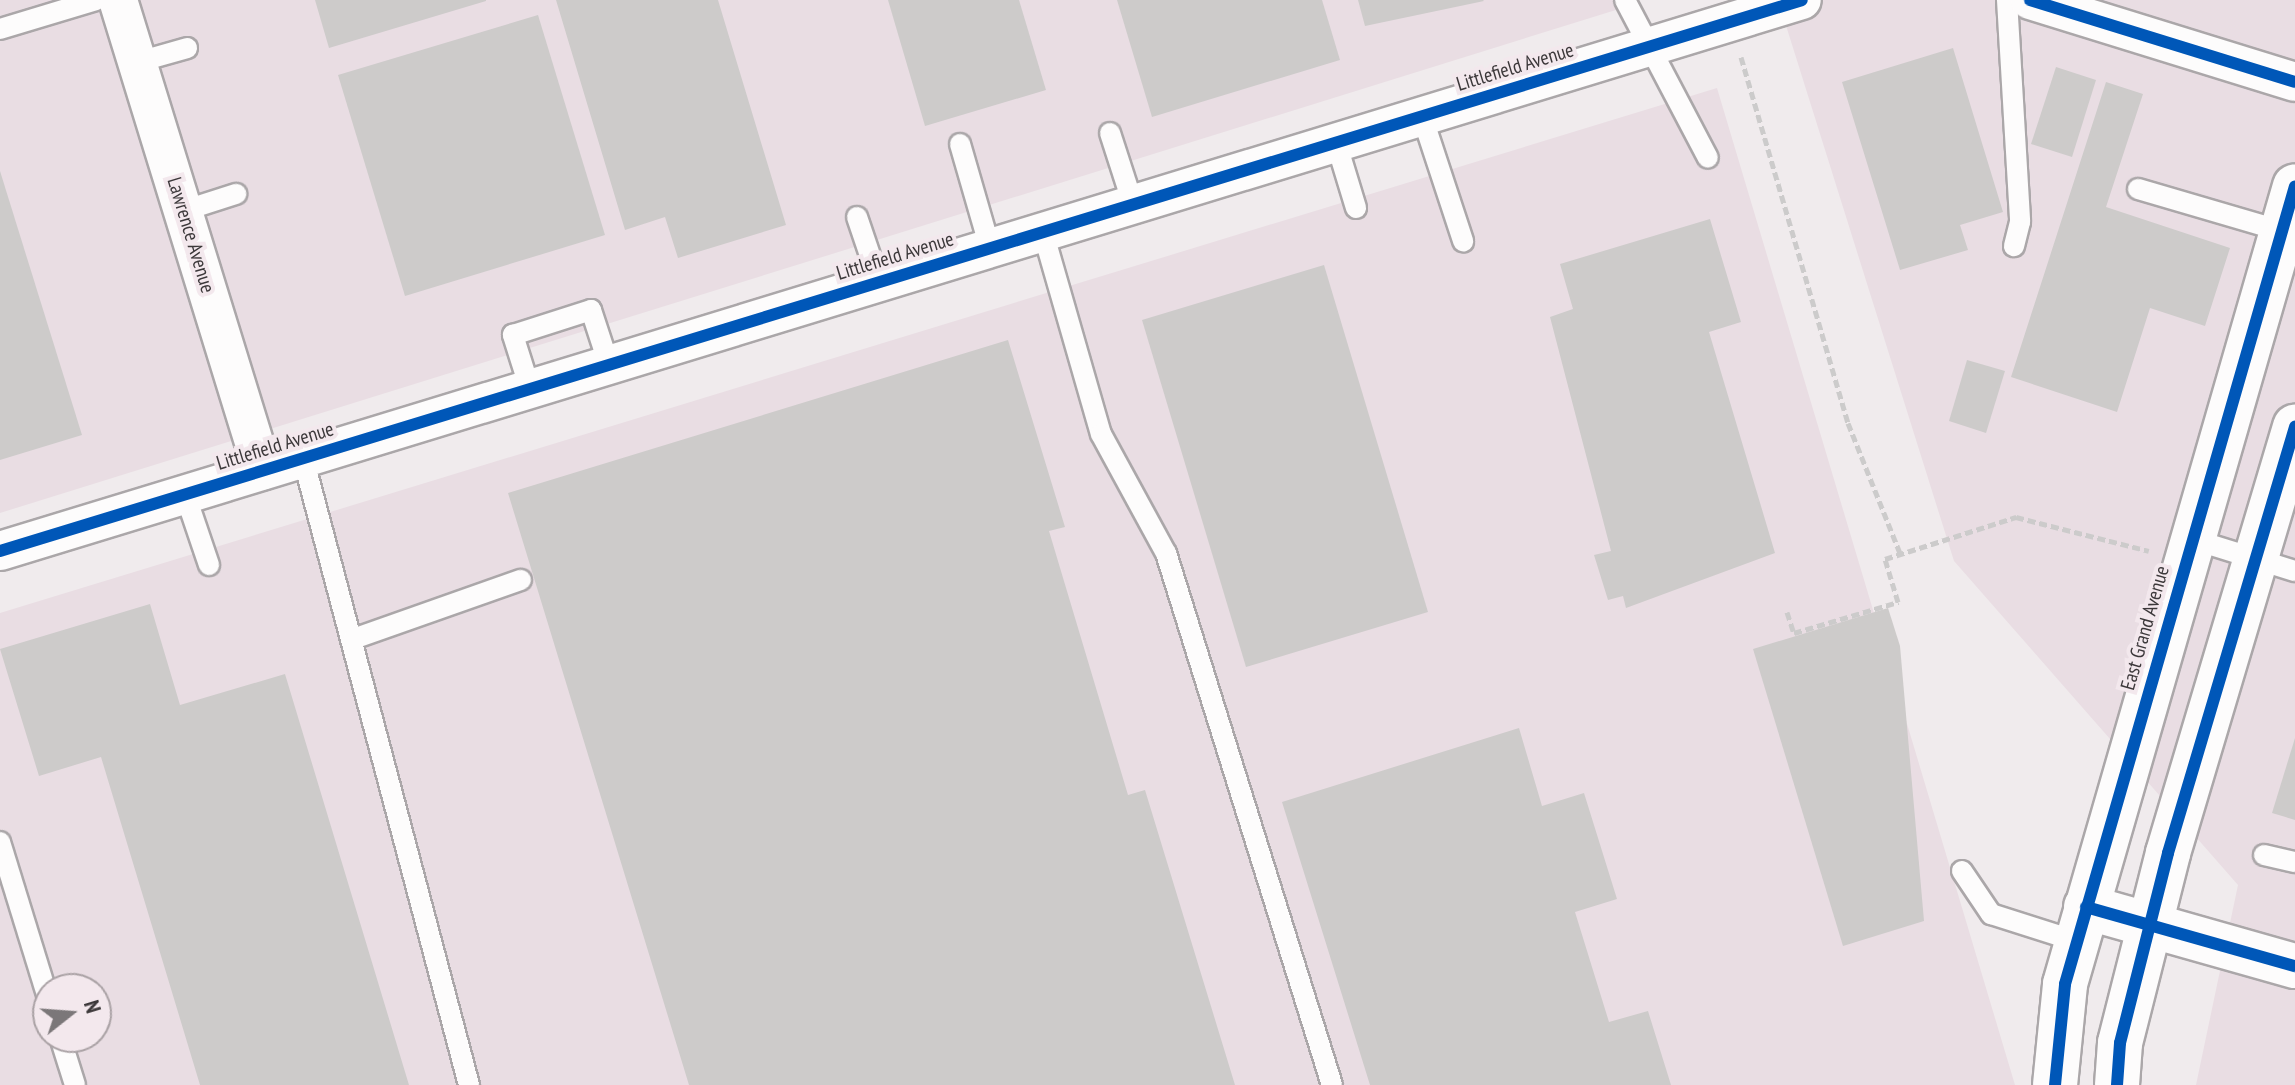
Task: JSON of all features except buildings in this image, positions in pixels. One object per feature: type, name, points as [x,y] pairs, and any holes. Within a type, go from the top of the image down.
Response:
[{"type":"main road","name":"East Grand Avenue","points":[[2055,1085],[2055,1029],[2081,924],[2295,186]]},
{"type":"main road","points":[[2117,1085],[2120,1043],[2150,925],[2275,565],[2295,427]]},
{"type":"main road","points":[[2081,924],[2150,925],[2295,966]]},
{"type":"street","name":"Lawrence Avenue","points":[[118,0],[263,470]]},
{"type":"street","name":"Littlefield Avenue","points":[[0,551],[1802,0]]},
{"type":"street","points":[[2030,0],[2295,82]]},
{"type":"lane","points":[[0,29],[96,0]]},
{"type":"lane","points":[[1625,0],[1653,45],[1708,158]]},
{"type":"lane","points":[[2007,0],[2020,222],[2014,246]]},
{"type":"lane","points":[[138,62],[187,48]]},
{"type":"lane","points":[[1422,116],[1463,241]]},
{"type":"lane","points":[[1110,133],[1133,204]]},
{"type":"lane","points":[[1336,142],[1356,208]]},
{"type":"lane","points":[[960,144],[990,248]]},
{"type":"lane","points":[[2138,189],[2282,231]]},
{"type":"lane","points":[[183,211],[236,194]]},
{"type":"lane","points":[[857,217],[879,282]]},
{"type":"lane","points":[[1043,232],[1101,434],[1166,553],[1332,1085]]},
{"type":"lane","points":[[530,389],[513,335],[591,310],[609,365]]},
{"type":"lane","points":[[303,458],[353,639],[391,811],[469,1085]]},
{"type":"lane","points":[[185,494],[209,565]]},
{"type":"lane","points":[[2189,550],[2275,565]]},
{"type":"lane","points":[[353,639],[521,580]]},
{"type":"lane","points":[[0,842],[40,973]]},
{"type":"lane","points":[[2264,855],[2295,862]]},
{"type":"lane","points":[[1962,871],[1991,914],[2081,924]]},
{"type":"lane","points":[[65,1053],[75,1085]]},
{"type":"path","points":[[1731,22],[1848,423],[1900,553]]},
{"type":"path","points":[[1787,612],[1794,633],[1898,602],[1885,559],[2016,517],[2189,550]]},
{"type":"shaded area","points":[[0,0],[1631,0],[1632,5],[0,513]]},
{"type":"shaded area","points":[[1778,0],[2295,0],[2295,1085],[2196,1085],[2238,885],[1954,561]]},
{"type":"shaded area","points":[[1717,88],[2015,1085],[0,1085],[0,613]]},
{"type":"cycle path","points":[[0,551],[1802,0]]},
{"type":"cycle path","points":[[2030,0],[2295,82]]},
{"type":"cycle path","points":[[2055,1085],[2065,984],[2295,186]]},
{"type":"cycle path","points":[[2117,1085],[2120,1043],[2168,853],[2295,427]]},
{"type":"cycle path","points":[[2086,907],[2295,966]]}]
